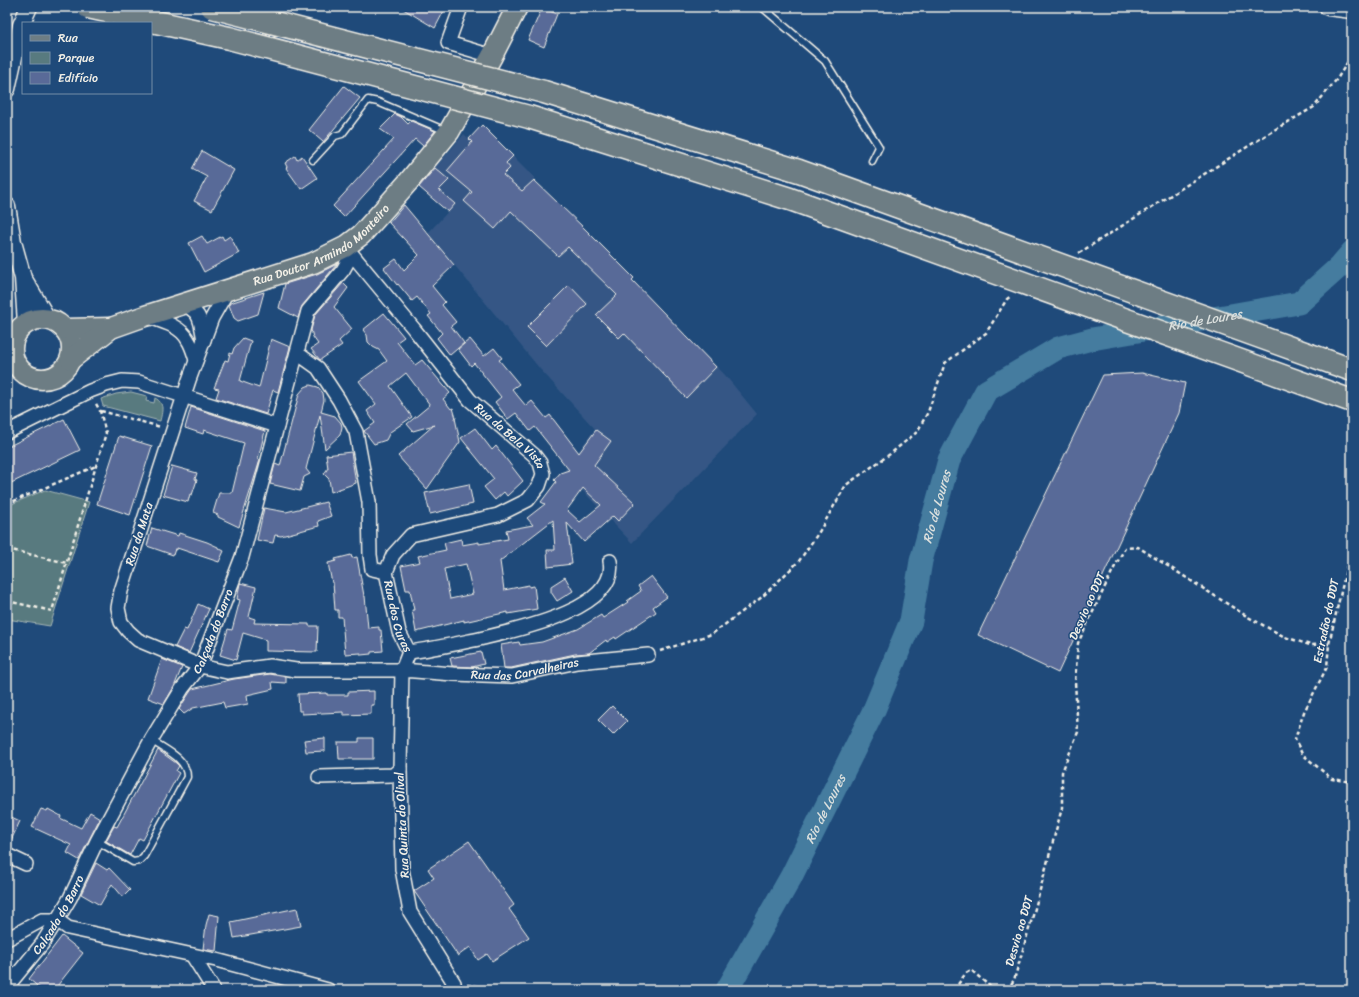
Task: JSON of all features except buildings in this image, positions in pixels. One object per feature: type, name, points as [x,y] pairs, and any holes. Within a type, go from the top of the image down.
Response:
[{"type":"highway","points":[[88,7],[229,38],[552,124],[790,199],[1352,401]]},
{"type":"highway","points":[[212,7],[544,92],[791,169],[1352,370]]},
{"type":"main road","name":"Rua Doutor Armindo Monteiro","points":[[26,322],[10,341],[13,369],[37,380],[48,379],[58,375],[66,368],[71,359],[112,328],[145,316],[313,263],[345,247],[360,235],[409,182],[449,132],[492,56],[517,7]]},
{"type":"main road","points":[[26,322],[47,318],[57,322],[66,329],[72,343],[73,349],[71,359]]},
{"type":"main road","name":"Rua Doutor Armindo Monteiro","points":[[66,329],[112,328]]},
{"type":"street","points":[[22,22],[29,7]]},
{"type":"street","points":[[461,7],[448,43],[492,56]]},
{"type":"street","points":[[1328,7],[1352,10]]},
{"type":"street","points":[[7,89],[22,23]]},
{"type":"street","points":[[7,206],[13,242],[23,278],[26,322]]},
{"type":"street","name":"Calçada do Barro","points":[[7,987],[42,944],[57,920],[70,898],[97,841],[151,740],[182,690],[200,666],[242,557],[308,311],[344,270],[348,261],[345,247]]},
{"type":"street","name":"Rua da Bela Vista","points":[[345,247],[414,329],[470,400],[534,455],[540,463],[543,474],[539,486],[528,500],[498,516],[411,535],[393,555],[386,572]]},
{"type":"street","points":[[23,278],[47,318]]},
{"type":"street","name":"Rua da Mata","points":[[200,666],[138,640],[121,622],[118,608],[121,591],[196,360],[212,318],[228,290]]},
{"type":"street","points":[[183,304],[194,309],[199,316],[204,340]]},
{"type":"street","points":[[145,316],[163,321],[178,328],[188,339],[196,360]]},
{"type":"street","name":"Rua dos Curas","points":[[297,353],[318,368],[339,400],[356,432],[369,502],[370,555],[372,569],[386,572],[399,632],[409,652],[432,649],[504,633],[556,618],[586,603],[600,591],[608,579],[612,569],[610,561]]},
{"type":"street","points":[[7,432],[90,391],[122,381],[139,382],[277,426]]},
{"type":"street","points":[[402,670],[409,652]]},
{"type":"street","name":"Rua das Carvalheiras","points":[[200,666],[228,672],[270,666],[296,670],[402,670],[453,674],[512,676],[577,662],[648,655]]},
{"type":"street","name":"Rua Quinta do Olival","points":[[402,670],[400,769],[402,869],[410,912],[452,986]]},
{"type":"street","points":[[319,777],[393,775],[400,769]]},
{"type":"street","points":[[7,855],[26,864]]},
{"type":"street","points":[[7,938],[42,920],[57,920],[68,928],[216,960],[328,990]]},
{"type":"street","points":[[192,955],[214,990]]},
{"type":"lane","points":[[762,7],[825,61],[879,147],[872,161]]},
{"type":"lane","points":[[313,160],[335,136],[342,134],[368,100],[378,102],[449,132]]},
{"type":"lane","points":[[97,841],[133,862],[139,861],[144,856],[187,777],[187,769],[181,760],[151,740]]},
{"type":"path","points":[[1078,254],[1274,130],[1314,107],[1337,79],[1352,55]]},
{"type":"path","points":[[648,655],[712,634],[762,597],[799,561],[819,532],[846,485],[890,454],[917,432],[928,412],[945,363],[986,333],[1007,299],[1013,295]]},
{"type":"path","points":[[7,601],[52,611],[106,433],[100,411],[90,391]]},
{"type":"path","points":[[100,411],[160,428],[165,414],[178,418]]},
{"type":"path","points":[[7,504],[96,466]]},
{"type":"path","name":"Estradão do DDT","points":[[1352,544],[1329,644],[1327,667],[1304,712],[1295,739],[1302,754],[1332,780],[1352,782]]},
{"type":"path","name":"Desvio ao DDT","points":[[1007,990],[1014,980],[1034,912],[1062,808],[1062,772],[1078,732],[1075,682],[1078,643],[1125,548],[1138,547],[1248,617],[1285,638],[1310,645],[1329,644]]},
{"type":"path","points":[[7,549],[66,563]]},
{"type":"path","points":[[954,990],[966,973],[972,970],[994,990]]},
{"type":"path","points":[[452,986],[476,986],[484,990]]},
{"type":"shaded area","points":[[482,125],[535,178],[534,180],[634,278],[632,280],[725,375],[757,414],[632,543],[564,471],[595,429],[540,369],[428,233],[455,204],[439,190],[449,180],[435,168],[464,134],[469,139]]},
{"type":"green space","points":[[131,392],[147,396],[146,401],[154,403],[155,398],[160,402],[162,408],[160,421],[103,406],[101,399],[116,394]]},
{"type":"green space","points":[[45,490],[89,502],[50,626],[7,619],[7,506]]},
{"type":"waterway","name":"Rio de Loures","points":[[727,990],[791,877],[874,710],[911,621],[921,561],[949,460],[986,391],[1058,348],[1092,339],[1299,303],[1339,267],[1352,252]]}]
